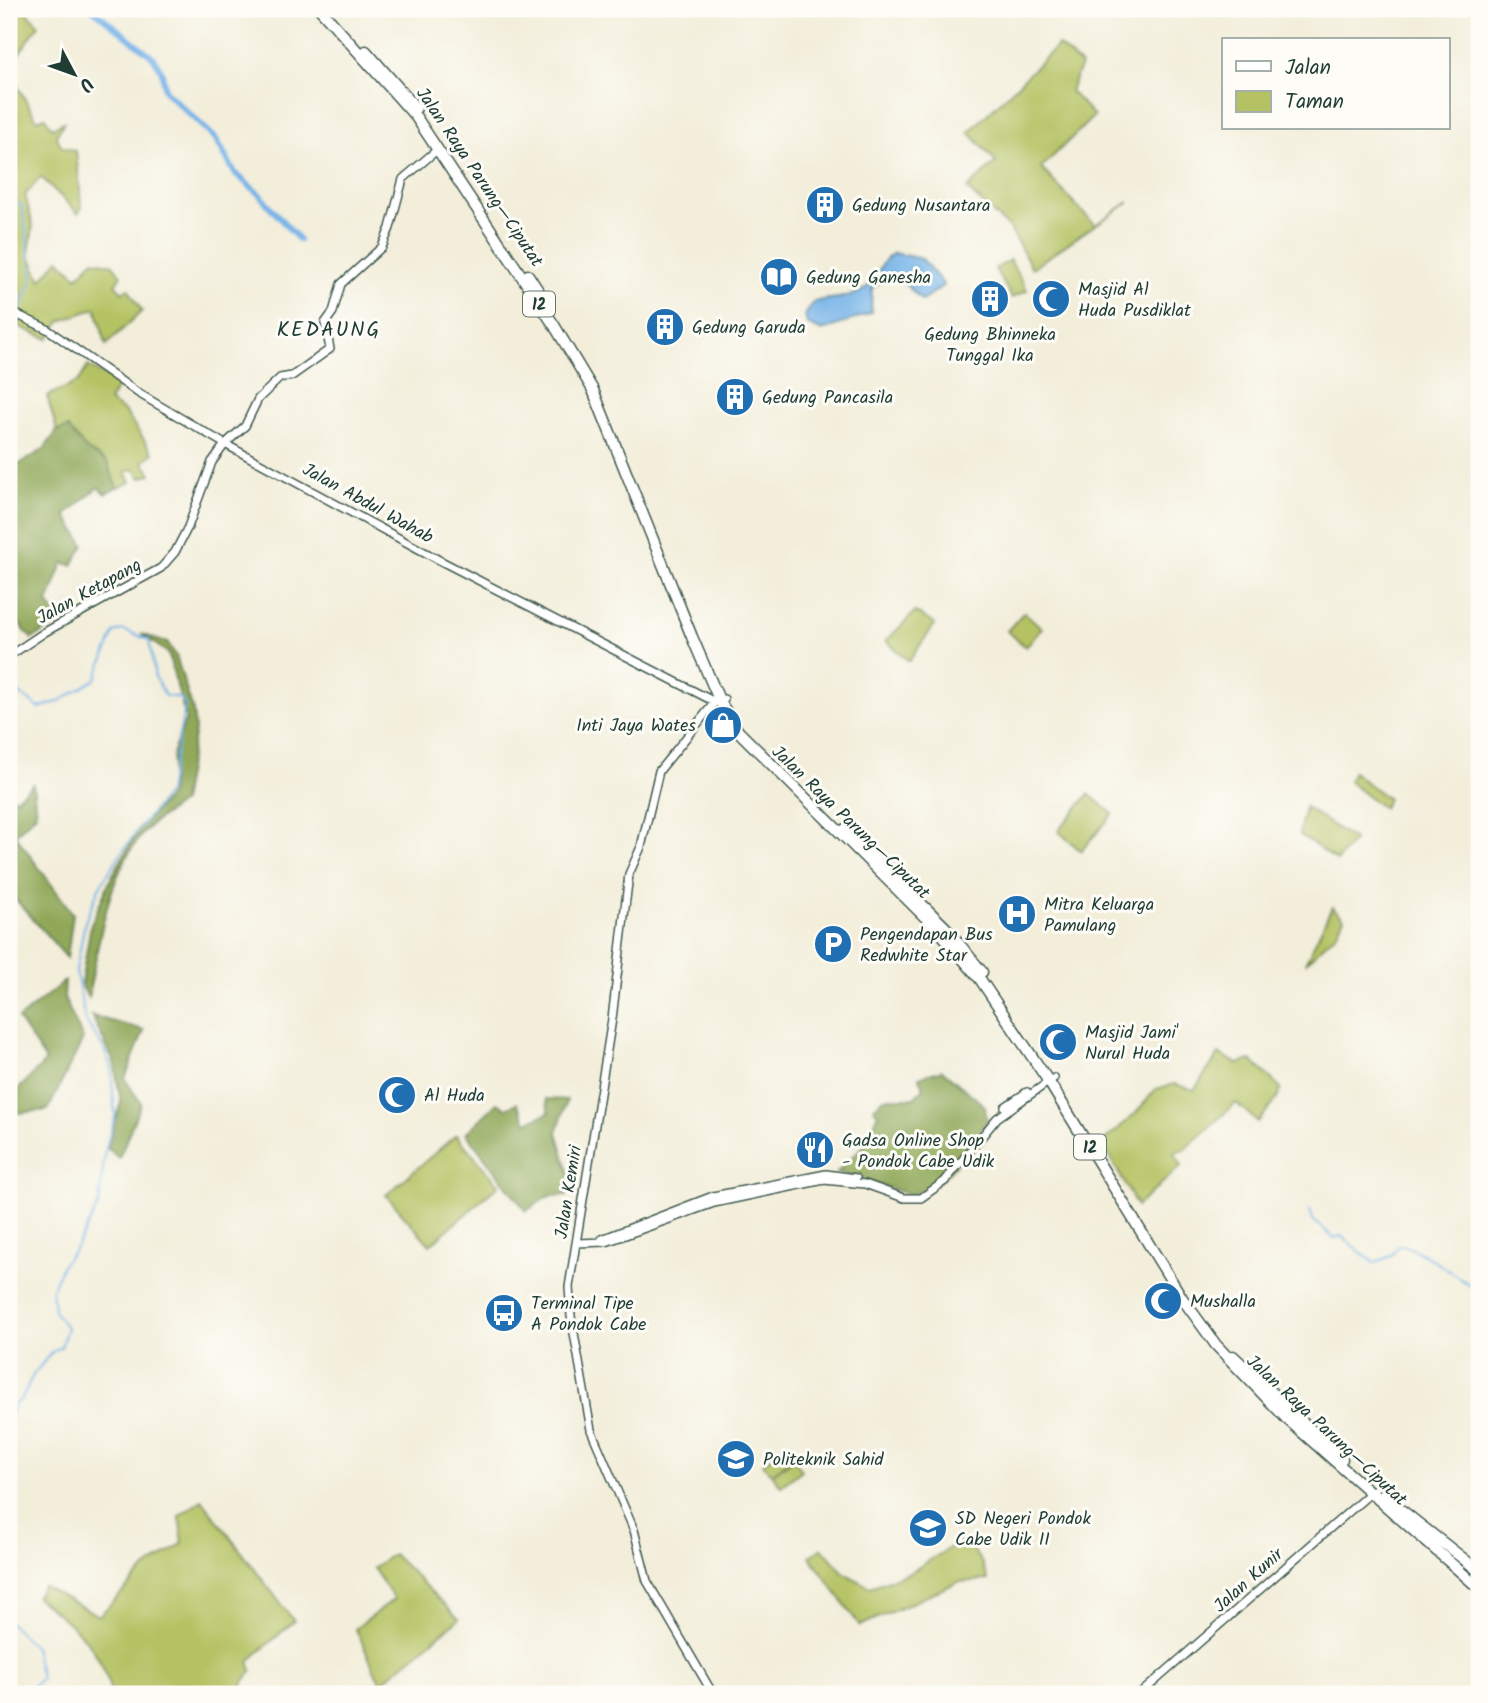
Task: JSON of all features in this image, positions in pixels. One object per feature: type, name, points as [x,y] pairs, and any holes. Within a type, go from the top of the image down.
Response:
[{"type":"highway","name":"Jalan Raya Parung—Ciputat","points":[[320,9],[416,117],[554,325],[596,396],[720,701],[749,745],[910,896],[980,979],[1050,1078],[1182,1298],[1216,1345],[1286,1418],[1373,1491],[1467,1577]]},
{"type":"highway","name":"Jalan Raya Parung—Ciputat","points":[[329,9],[421,114],[599,387],[720,701]]},
{"type":"highway","name":"Jalan Raya Parung—Ciputat","points":[[1373,1491],[1477,1568]]},
{"type":"highway","name":"12","points":[[1467,1577],[1479,1588]]},
{"type":"highway","points":[[1467,1577],[1479,1595]]},
{"type":"street","name":"Jalan Ketapang","points":[[9,656],[71,617],[161,568],[175,552],[188,527],[210,467],[225,444],[245,426],[258,399],[277,381],[292,376],[330,349],[325,323],[333,312],[337,289],[352,271],[382,247],[403,179],[438,149]]},
{"type":"street","name":"Jalan Abdul Wahab","points":[[19,316],[225,444],[441,561],[720,701]]},
{"type":"street","name":"Jalan Kemiri","points":[[713,1694],[648,1581],[634,1530],[591,1430],[571,1316],[569,1287],[612,1019],[629,874],[641,847],[659,771],[720,701]]},
{"type":"street","points":[[576,1241],[606,1242],[714,1203],[824,1180],[865,1184],[904,1198],[920,1198],[945,1181],[997,1118],[1050,1078]]},
{"type":"street","name":"Jalan Kunir","points":[[1140,1694],[1373,1491]]},
{"type":"green space","points":[[9,9],[24,9],[39,25],[11,65],[18,87],[37,120],[45,117],[52,128],[64,122],[56,136],[62,147],[76,151],[82,208],[78,213],[41,177],[25,195],[33,225],[29,254],[41,280],[59,259],[77,277],[94,260],[113,265],[121,276],[115,284],[122,292],[128,288],[142,311],[106,345],[96,308],[61,321],[48,339],[18,326],[23,316],[16,314],[22,296],[13,268],[17,255],[9,246]]},
{"type":"green space","points":[[1058,45],[1081,65],[1070,91],[1094,116],[1041,168],[1095,225],[1129,202],[1032,268],[1010,229],[967,189],[996,162],[969,132]]},
{"type":"green space","points":[[1010,260],[1027,290],[1012,298],[995,269]]},
{"type":"green space","points":[[88,366],[119,384],[109,401],[125,412],[153,453],[143,462],[151,474],[141,478],[134,469],[126,472],[131,482],[117,488],[107,462],[86,449],[68,428],[57,431],[47,396],[78,382]]},
{"type":"green space","points":[[68,428],[86,449],[107,462],[117,488],[105,494],[98,487],[66,515],[84,545],[72,565],[63,563],[48,603],[61,621],[32,639],[9,612],[9,470],[43,450],[57,431]]},
{"type":"green space","points":[[915,612],[935,624],[909,661],[886,641]]},
{"type":"green space","points":[[1024,612],[1042,628],[1026,647],[1007,631]]},
{"type":"green space","points":[[141,634],[168,643],[176,656],[193,711],[195,730],[182,802],[143,833],[130,850],[112,890],[100,933],[88,998],[81,984],[91,924],[111,878],[139,828],[170,795],[173,752],[186,719],[168,653]]},
{"type":"green space","points":[[1353,772],[1388,799],[1383,808],[1349,782]]},
{"type":"green space","points":[[33,784],[36,814],[15,835],[73,914],[67,958],[9,892],[9,795],[15,799]]},
{"type":"green space","points":[[1089,794],[1113,814],[1081,851],[1058,831]]},
{"type":"green space","points":[[1305,807],[1354,840],[1337,861],[1299,834]]},
{"type":"green space","points":[[1332,907],[1344,918],[1336,934],[1305,963]]},
{"type":"green space","points":[[65,981],[64,998],[83,1039],[48,1110],[9,1114],[9,1099],[46,1061],[18,1019]]},
{"type":"green space","points":[[92,1016],[144,1030],[125,1079],[141,1103],[119,1158],[107,1148],[121,1102],[114,1062]]},
{"type":"green space","points":[[1219,1054],[1238,1064],[1251,1060],[1281,1088],[1278,1097],[1258,1122],[1236,1103],[1185,1149],[1174,1153],[1182,1165],[1137,1206],[1102,1143],[1136,1113],[1156,1089],[1174,1084],[1194,1090]]},
{"type":"green space","points":[[942,1070],[985,1106],[987,1122],[943,1178],[921,1192],[908,1194],[837,1172],[867,1142],[878,1115],[874,1108],[884,1098],[914,1098],[924,1088],[919,1077]]},
{"type":"green space","points":[[546,1099],[567,1100],[557,1132],[570,1176],[567,1195],[549,1196],[526,1211],[466,1133],[497,1103],[506,1108],[517,1103],[527,1122],[549,1113]]},
{"type":"green space","points":[[456,1135],[499,1185],[430,1245],[386,1195]]},
{"type":"green space","points":[[784,1446],[792,1458],[771,1474],[763,1463]]},
{"type":"green space","points":[[793,1459],[802,1470],[781,1486],[772,1475]]},
{"type":"green space","points":[[202,1500],[294,1621],[249,1661],[252,1671],[235,1694],[111,1694],[101,1663],[84,1638],[36,1597],[43,1586],[99,1616],[144,1570],[183,1543],[179,1516]]},
{"type":"green space","points":[[964,1539],[981,1561],[988,1580],[958,1582],[860,1626],[810,1556],[822,1548],[844,1573],[870,1587],[909,1573]]},
{"type":"green space","points":[[393,1554],[459,1619],[381,1683],[355,1629],[394,1599],[373,1568]]},
{"type":"water","points":[[894,253],[922,259],[944,285],[922,301],[898,277],[893,276],[872,288],[871,313],[822,331],[807,324],[805,315],[814,302],[849,296],[861,291],[871,283],[885,260]]},
{"type":"waterway","points":[[92,9],[153,57],[162,72],[165,91],[216,139],[235,173],[259,194],[299,240]]},
{"type":"waterway","points":[[9,195],[22,207],[33,278],[19,314]]},
{"type":"waterway","points":[[9,354],[17,319]]},
{"type":"waterway","points":[[9,685],[39,708],[60,701],[96,679],[114,633],[123,630],[149,640],[155,677],[165,696],[181,698],[185,706],[168,792],[122,851],[99,888],[85,922],[76,971],[85,1020],[103,1047],[111,1067],[115,1116],[105,1151],[99,1204],[77,1246],[62,1265],[52,1289],[54,1311],[67,1328],[61,1347],[51,1353],[33,1375],[22,1398],[14,1405],[9,1420]]},
{"type":"waterway","points":[[1310,1210],[1313,1220],[1334,1238],[1341,1236],[1374,1263],[1391,1256],[1399,1245],[1407,1247],[1479,1291]]},
{"type":"waterway","points":[[9,1622],[34,1647],[41,1678],[26,1694]]},
{"type":"place","name":"Gedung Nusantara","points":[[825,205]]},
{"type":"place","name":"Gedung Ganesha","points":[[779,277]]},
{"type":"place","name":"Gedung Bhinneka Tunggal Ika","points":[[990,299]]},
{"type":"place","name":"Masjid Al Huda Pusdiklat","points":[[1051,299]]},
{"type":"place","name":"Gedung Garuda","points":[[665,327]]},
{"type":"place","name":"Gedung Pancasila","points":[[735,397]]},
{"type":"place","name":"Inti Jaya Wates","points":[[723,725]]},
{"type":"place","name":"Mitra Keluarga Pamulang","points":[[1017,914]]},
{"type":"place","name":"Pengendapan Bus Redwhite Star","points":[[833,944]]},
{"type":"place","name":"Masjid Jami' Nurul Huda","points":[[1058,1042]]},
{"type":"place","name":"Al Huda","points":[[397,1095]]},
{"type":"place","name":"Gadsa Online Shop - Pondok Cabe Udik","points":[[815,1150]]},
{"type":"place","name":"Mushalla","points":[[1163,1301]]},
{"type":"place","name":"Terminal Tipe A Pondok Cabe","points":[[504,1313]]},
{"type":"place","name":"Politeknik Sahid","points":[[736,1459]]},
{"type":"place","name":"SD Negeri Pondok Cabe Udik II","points":[[928,1528]]},
{"type":"district","name":"KEDAUNG","points":[[329,329]]}]
